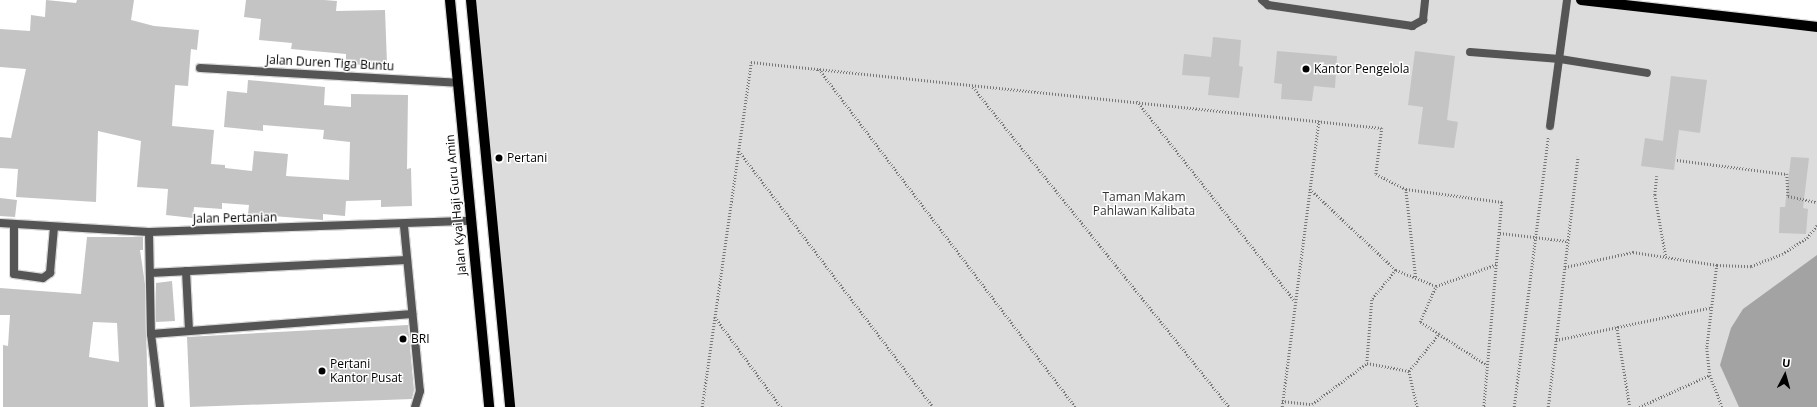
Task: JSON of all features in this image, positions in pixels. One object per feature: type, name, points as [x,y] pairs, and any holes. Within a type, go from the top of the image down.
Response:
[{"type":"main road","name":"Jalan Kyai Haji Guru Amin","points":[[450,0],[489,407]]},
{"type":"main road","points":[[471,0],[510,407]]},
{"type":"main road","points":[[1581,0],[1612,2],[1817,27]]},
{"type":"street","points":[[1262,0],[1268,5],[1412,26],[1423,20],[1425,0]]},
{"type":"street","points":[[1550,126],[1567,0]]},
{"type":"street","points":[[1470,52],[1560,59],[1647,73]]},
{"type":"street","name":"Jalan Duren Tiga Buntu","points":[[200,68],[458,83]]},
{"type":"street","name":"Jalan Pertanian","points":[[0,223],[149,232],[404,226],[470,221]]},
{"type":"street","points":[[14,224],[14,274],[43,278],[50,273],[54,227]]},
{"type":"street","points":[[404,226],[420,391],[416,407]]},
{"type":"street","points":[[149,232],[151,334],[160,407]]},
{"type":"street","points":[[150,273],[407,260]]},
{"type":"street","points":[[186,271],[189,330]]},
{"type":"street","points":[[151,334],[412,314]]},
{"type":"path","points":[[702,407],[751,62],[973,86],[1319,119],[1382,128],[1376,174],[1406,190],[1502,202],[1484,407]]},
{"type":"path","points":[[819,69],[1076,407]]},
{"type":"path","points":[[973,86],[1229,407]]},
{"type":"path","points":[[1136,101],[1295,301]]},
{"type":"path","points":[[1282,407],[1319,119]]},
{"type":"path","points":[[1514,407],[1550,126]]},
{"type":"path","points":[[739,151],[933,407]]},
{"type":"path","points":[[1548,407],[1578,157]]},
{"type":"path","points":[[1677,160],[1787,174],[1788,196],[1817,202]]},
{"type":"path","points":[[1657,176],[1655,195],[1666,257]]},
{"type":"path","points":[[1310,189],[1396,270],[1436,286],[1496,264]]},
{"type":"path","points":[[1406,190],[1416,278]]},
{"type":"path","points":[[1565,267],[1632,252],[1717,264],[1751,266],[1782,254],[1807,238],[1817,225]]},
{"type":"path","points":[[1500,233],[1567,242]]},
{"type":"path","points":[[1717,264],[1707,348],[1710,375],[1722,407]]},
{"type":"path","points":[[1367,363],[1372,300],[1396,270]]},
{"type":"path","points":[[1436,286],[1420,322],[1488,365]]},
{"type":"path","points":[[1556,340],[1712,307]]},
{"type":"path","points":[[715,317],[781,407]]},
{"type":"path","points":[[1617,327],[1630,407]]},
{"type":"path","points":[[1409,371],[1439,334]]},
{"type":"path","points":[[1282,401],[1312,404],[1367,363],[1409,371]]},
{"type":"path","points":[[1409,371],[1417,407]]},
{"type":"path","points":[[1639,407],[1710,375]]},
{"type":"green space","name":"Taman Makam Pahlawan Kalibata","points":[[471,0],[1583,0],[1817,27],[1817,407],[510,407]]},
{"type":"shaded area","points":[[1817,255],[1817,407],[1739,407],[1720,365],[1731,328],[1743,309]]},
{"type":"building","points":[[46,0],[76,3],[77,0],[134,0],[131,20],[154,26],[199,30],[197,50],[191,49],[188,86],[175,85],[172,126],[214,130],[211,164],[225,165],[225,168],[252,171],[254,151],[288,154],[286,176],[349,180],[350,142],[323,139],[324,130],[263,125],[263,131],[224,127],[227,91],[247,93],[248,80],[325,87],[324,105],[351,107],[351,94],[408,95],[407,169],[411,168],[412,206],[381,207],[381,200],[346,201],[345,216],[323,214],[323,220],[248,214],[249,205],[222,203],[222,209],[194,207],[193,218],[166,215],[168,189],[137,187],[141,141],[98,131],[96,202],[16,197],[18,169],[0,168],[0,137],[11,138],[26,69],[0,67],[0,29],[30,31],[31,15],[45,17]]},
{"type":"building","points":[[246,0],[324,0],[337,1],[336,11],[385,10],[387,64],[346,65],[346,54],[291,49],[292,43],[259,40],[261,19],[244,17]]},
{"type":"building","points":[[1213,37],[1241,40],[1239,66],[1243,67],[1239,98],[1208,95],[1210,77],[1182,75],[1184,54],[1211,57]]},
{"type":"building","name":"Kantor Pengelola","points":[[1277,51],[1337,56],[1335,88],[1314,86],[1312,101],[1281,99],[1282,84],[1274,83]]},
{"type":"building","points":[[1415,51],[1455,56],[1447,120],[1458,122],[1454,148],[1418,144],[1423,107],[1408,105]]},
{"type":"building","points":[[1671,76],[1707,80],[1700,133],[1679,130],[1674,170],[1641,166],[1645,138],[1663,141]]},
{"type":"building","points":[[1791,157],[1809,158],[1803,208],[1808,209],[1806,234],[1779,233],[1780,207],[1785,207]]},
{"type":"building","points":[[0,198],[17,200],[15,217],[0,216]]},
{"type":"building","points":[[87,237],[143,237],[143,250],[140,250],[145,284],[148,407],[3,407],[3,345],[8,346],[10,315],[0,315],[0,288],[81,294]],"holes":[[[93,322],[117,323],[119,362],[89,357]]]},
{"type":"building","points":[[172,281],[175,321],[156,322],[156,283]]},
{"type":"building","points":[[408,325],[414,390],[412,399],[190,407],[187,337]]},
{"type":"place","name":"Kantor Pengelola","points":[[1306,69]]},
{"type":"place","name":"Pertani","points":[[499,158]]},
{"type":"place","name":"BRI","points":[[403,339]]},
{"type":"place","name":"Pertani Kantor Pusat","points":[[322,371]]}]
